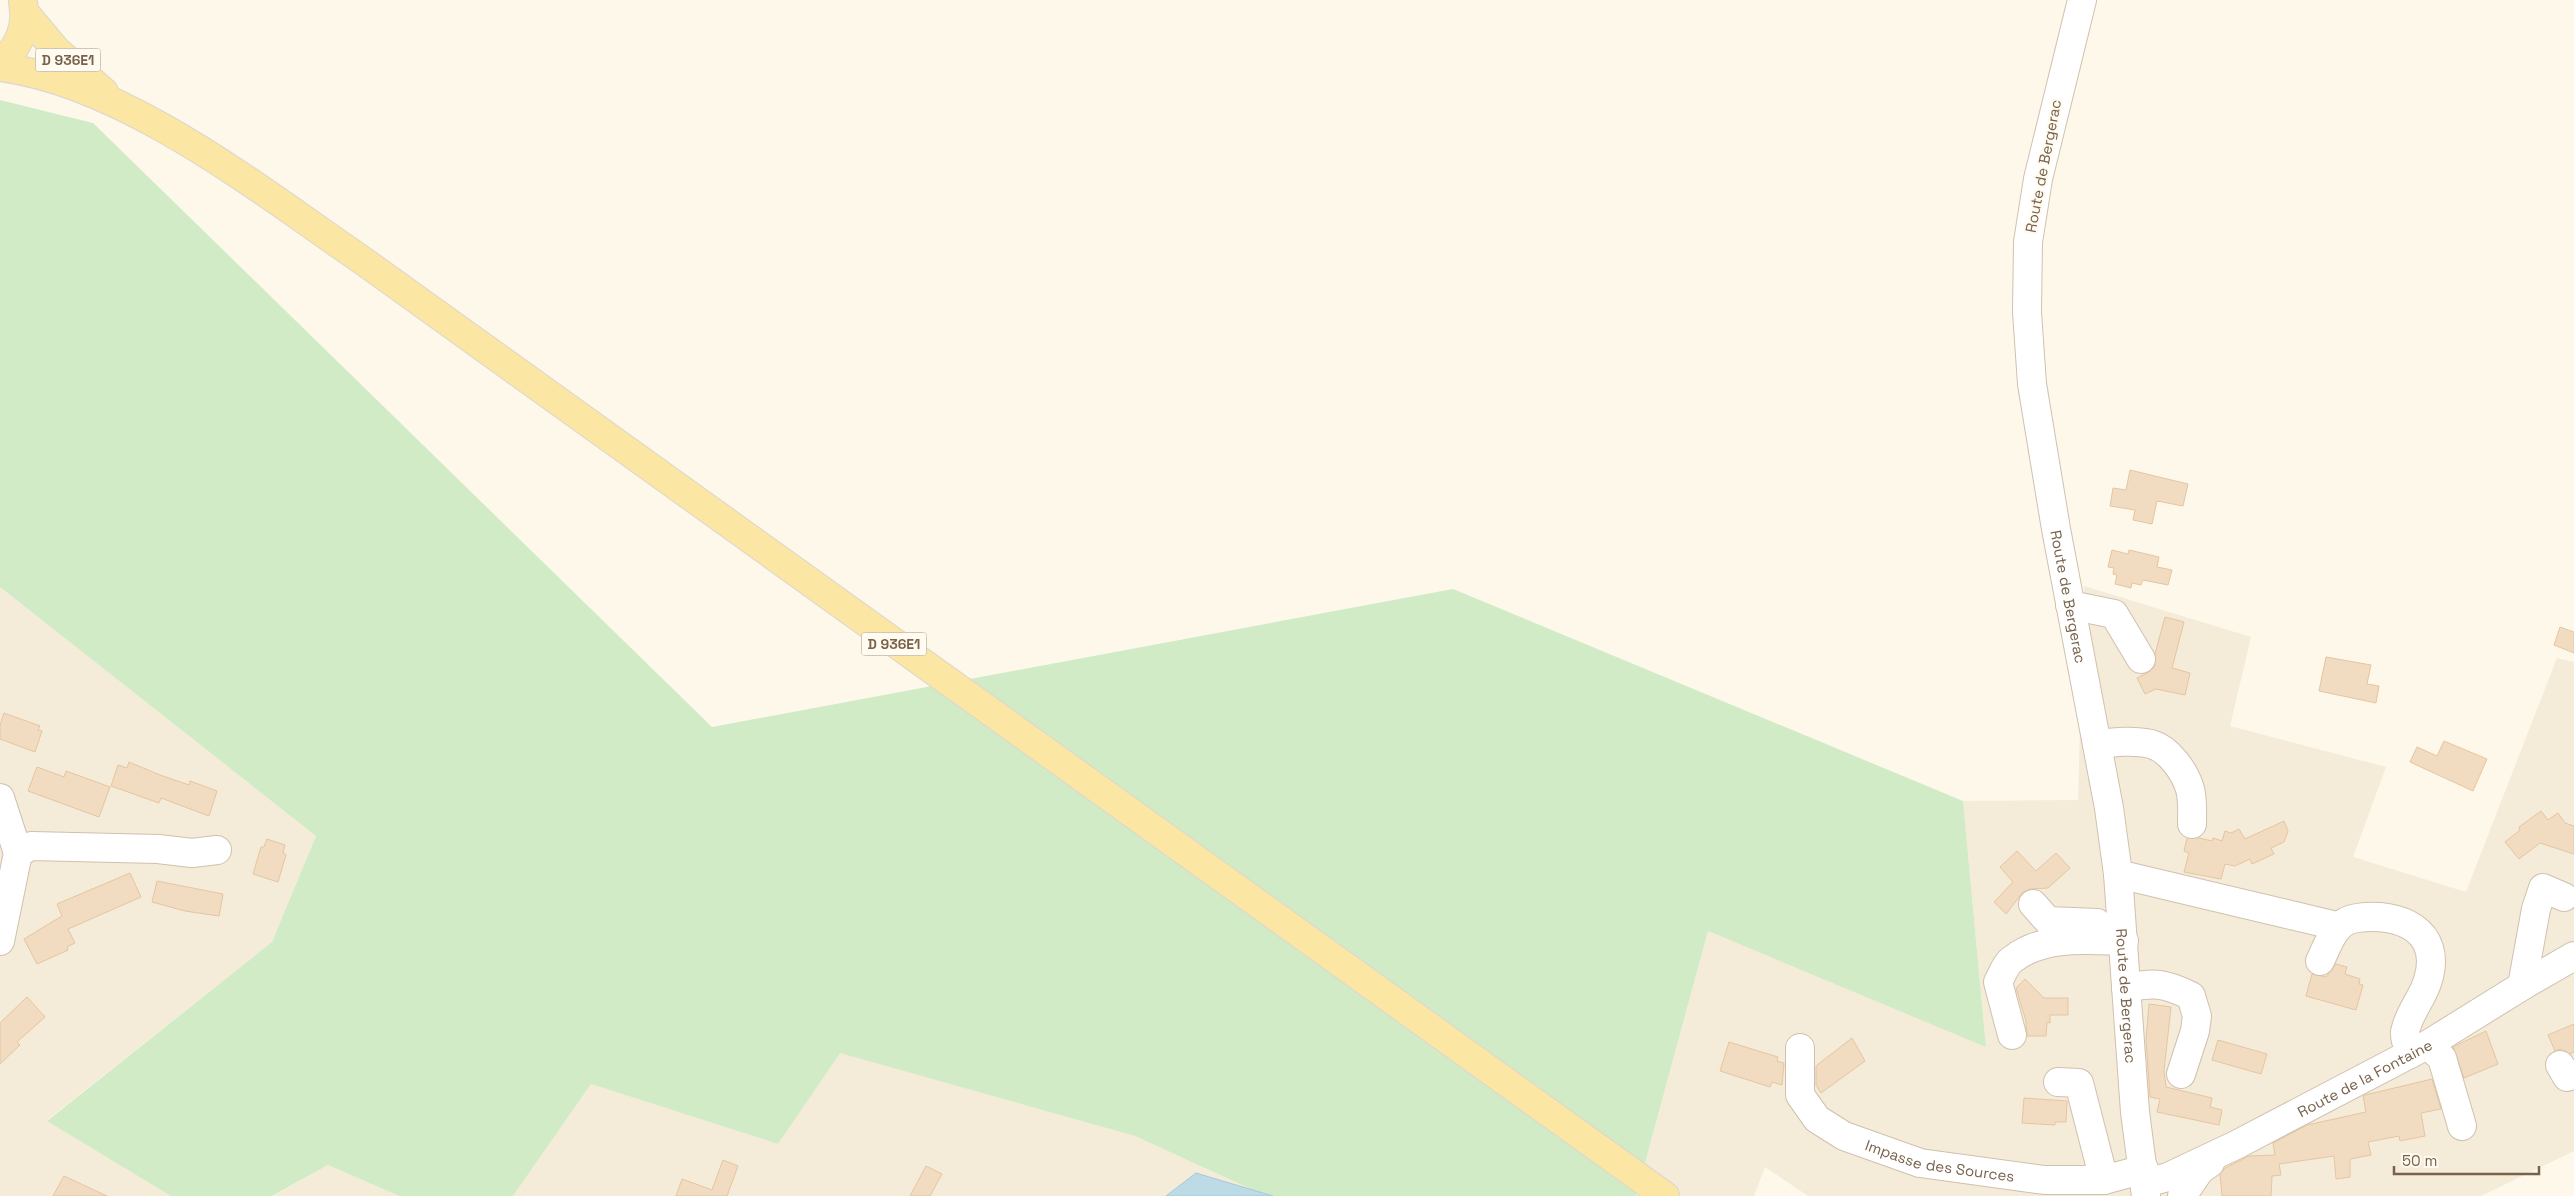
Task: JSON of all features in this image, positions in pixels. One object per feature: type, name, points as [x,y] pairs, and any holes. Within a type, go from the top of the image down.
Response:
[{"type":"main road","points":[[0,65],[12,52],[22,34],[24,6]]},
{"type":"main road","name":"D 936E1","points":[[24,6],[35,28],[56,50],[116,103]]},
{"type":"main road","name":"D 936E1","points":[[0,65],[42,76],[116,103],[228,168],[359,258],[1665,1196]]},
{"type":"street","name":"Route de Bergerac","points":[[2082,0],[2038,179],[2028,242],[2027,312],[2032,384],[2070,605],[2109,808],[2118,874],[2135,1112],[2145,1183]]},
{"type":"street","points":[[2070,605],[2114,614],[2141,659]]},
{"type":"street","points":[[2097,744],[2126,742],[2152,744],[2168,754],[2184,773],[2191,791],[2192,824]]},
{"type":"street","points":[[0,798],[18,852],[0,941]]},
{"type":"street","points":[[18,852],[31,846],[158,849],[192,853],[217,850]]},
{"type":"street","points":[[2118,874],[2337,926]]},
{"type":"street","points":[[2522,986],[2536,909],[2543,888],[2564,897]]},
{"type":"street","points":[[2034,904],[2048,922],[2122,933]]},
{"type":"street","points":[[2320,962],[2337,926],[2352,918],[2374,915],[2397,918],[2417,929],[2428,944],[2432,964],[2428,982],[2404,1033],[2418,1050],[2442,1058],[2462,1126]]},
{"type":"street","points":[[2012,1035],[1998,982],[2011,960],[2034,947],[2072,939],[2122,933]]},
{"type":"street","name":"Route de la Fontaine","points":[[2145,1183],[2168,1177],[2236,1145],[2418,1050],[2574,956]]},
{"type":"street","points":[[2126,988],[2152,983],[2173,988],[2191,996],[2197,1016],[2195,1031],[2181,1074]]},
{"type":"street","name":"Impasse des Sources","points":[[1800,1048],[1800,1095],[1817,1119],[1844,1136],[1920,1163],[2043,1188],[2104,1180],[2145,1183]]},
{"type":"street","points":[[2058,1082],[2079,1083],[2104,1180]]},
{"type":"street","points":[[2182,1191],[2200,1170],[2236,1145]]},
{"type":"shaded area","points":[[2084,586],[2251,637],[2230,726],[2386,767],[2353,857],[2466,892],[2557,658],[2574,662],[2574,1151],[2481,1196],[1808,1196],[1765,1167],[1754,1196],[1636,1196],[1708,931],[1986,1046],[1963,801],[2078,800]]},
{"type":"shaded area","points":[[0,587],[316,836],[272,942],[47,1120],[171,1196],[0,1196]]},
{"type":"shaded area","points":[[840,1052],[1135,1136],[1266,1196],[513,1196],[591,1084],[778,1144]]},
{"type":"shaded area","points":[[328,1165],[399,1196],[273,1196]]},
{"type":"green space","points":[[0,100],[93,123],[712,727],[1453,589],[1963,801],[1986,1047],[1708,931],[1636,1196],[1266,1196],[1135,1136],[840,1053],[778,1144],[591,1084],[513,1196],[399,1196],[328,1165],[272,1196],[171,1196],[47,1121],[272,942],[316,836],[0,587]]},
{"type":"water","points":[[1196,1173],[1273,1196],[1166,1196]]},
{"type":"building","points":[[2130,470],[2188,484],[2183,506],[2157,501],[2152,524],[2133,520],[2135,510],[2110,506],[2113,488],[2126,490]]},
{"type":"building","points":[[2112,550],[2128,554],[2129,550],[2159,557],[2157,567],[2172,570],[2168,585],[2143,580],[2141,585],[2132,583],[2131,588],[2115,584],[2117,575],[2113,574],[2114,568],[2108,567]]},
{"type":"building","points":[[2165,617],[2184,622],[2172,668],[2190,673],[2185,695],[2156,689],[2145,694],[2137,678],[2149,672],[2155,666],[2155,654]]},
{"type":"building","points":[[2560,627],[2574,632],[2574,653],[2554,645]]},
{"type":"building","points":[[2326,657],[2371,665],[2367,684],[2379,686],[2376,703],[2319,691]]},
{"type":"building","points":[[4,713],[40,726],[38,730],[42,731],[35,752],[0,739],[0,725]]},
{"type":"building","points":[[2444,741],[2487,759],[2473,791],[2410,762],[2417,747],[2437,756]]},
{"type":"building","points":[[129,762],[189,785],[190,781],[217,791],[209,816],[161,798],[159,803],[111,786],[118,765],[127,768]]},
{"type":"building","points":[[37,767],[64,777],[66,771],[110,787],[99,817],[28,791]]},
{"type":"building","points":[[2541,811],[2548,820],[2558,813],[2565,823],[2574,826],[2574,854],[2540,843],[2519,859],[2505,842],[2520,830],[2519,827]]},
{"type":"building","points":[[2284,821],[2288,831],[2284,842],[2271,848],[2274,854],[2252,864],[2250,859],[2235,866],[2225,864],[2221,879],[2184,872],[2189,853],[2184,851],[2187,838],[2212,841],[2213,838],[2222,841],[2225,831],[2231,833],[2239,829],[2245,839]]},
{"type":"building","points":[[267,839],[285,845],[283,853],[286,855],[278,882],[253,874],[261,847],[264,847]]},
{"type":"building","points":[[2017,851],[2036,871],[2056,853],[2070,868],[2048,888],[2030,889],[2023,892],[2006,914],[1994,902],[2013,882],[2000,867]]},
{"type":"building","points":[[130,873],[141,897],[68,929],[75,943],[67,947],[68,950],[37,964],[24,939],[62,916],[57,904]]},
{"type":"building","points":[[157,881],[223,894],[219,916],[185,911],[152,902]]},
{"type":"building","points":[[2336,964],[2347,967],[2345,974],[2360,979],[2359,984],[2363,985],[2356,1010],[2306,996],[2312,974],[2326,977]]},
{"type":"building","points":[[2025,979],[2044,998],[2068,998],[2068,1015],[2050,1015],[2050,1023],[2047,1022],[2046,1036],[2027,1036],[2026,1021],[2016,988]]},
{"type":"building","points":[[27,997],[45,1017],[17,1042],[20,1045],[0,1064],[0,1023]]},
{"type":"building","points":[[2149,1004],[2171,1007],[2164,1071],[2166,1087],[2212,1098],[2210,1107],[2222,1110],[2219,1125],[2157,1112],[2160,1099],[2150,1097],[2146,1040]]},
{"type":"building","points":[[2574,1024],[2574,1052],[2570,1054],[2560,1049],[2555,1051],[2548,1035]]},
{"type":"building","points":[[2486,1031],[2498,1064],[2464,1078],[2453,1047]]},
{"type":"building","points":[[1852,1038],[1865,1061],[1821,1093],[1816,1085],[1816,1066]]},
{"type":"building","points":[[2218,1040],[2267,1054],[2261,1074],[2212,1060]]},
{"type":"building","points":[[1729,1042],[1778,1057],[1777,1061],[1784,1063],[1782,1085],[1772,1082],[1770,1087],[1720,1071]]},
{"type":"building","points":[[2432,1079],[2441,1109],[2421,1113],[2425,1136],[2400,1141],[2399,1136],[2368,1142],[2371,1155],[2350,1159],[2350,1177],[2336,1179],[2334,1156],[2279,1164],[2281,1175],[2272,1176],[2271,1196],[2222,1196],[2220,1174],[2225,1168],[2249,1156],[2275,1155],[2273,1143],[2307,1125],[2366,1112],[2363,1096],[2365,1095]]},
{"type":"building","points":[[2024,1098],[2067,1101],[2066,1122],[2055,1122],[2055,1125],[2022,1123]]},
{"type":"building","points":[[723,1160],[738,1166],[727,1196],[676,1196],[682,1179],[712,1190]]},
{"type":"building","points":[[926,1166],[942,1174],[930,1196],[910,1196]]},
{"type":"building","points":[[64,1176],[107,1196],[53,1196]]}]
